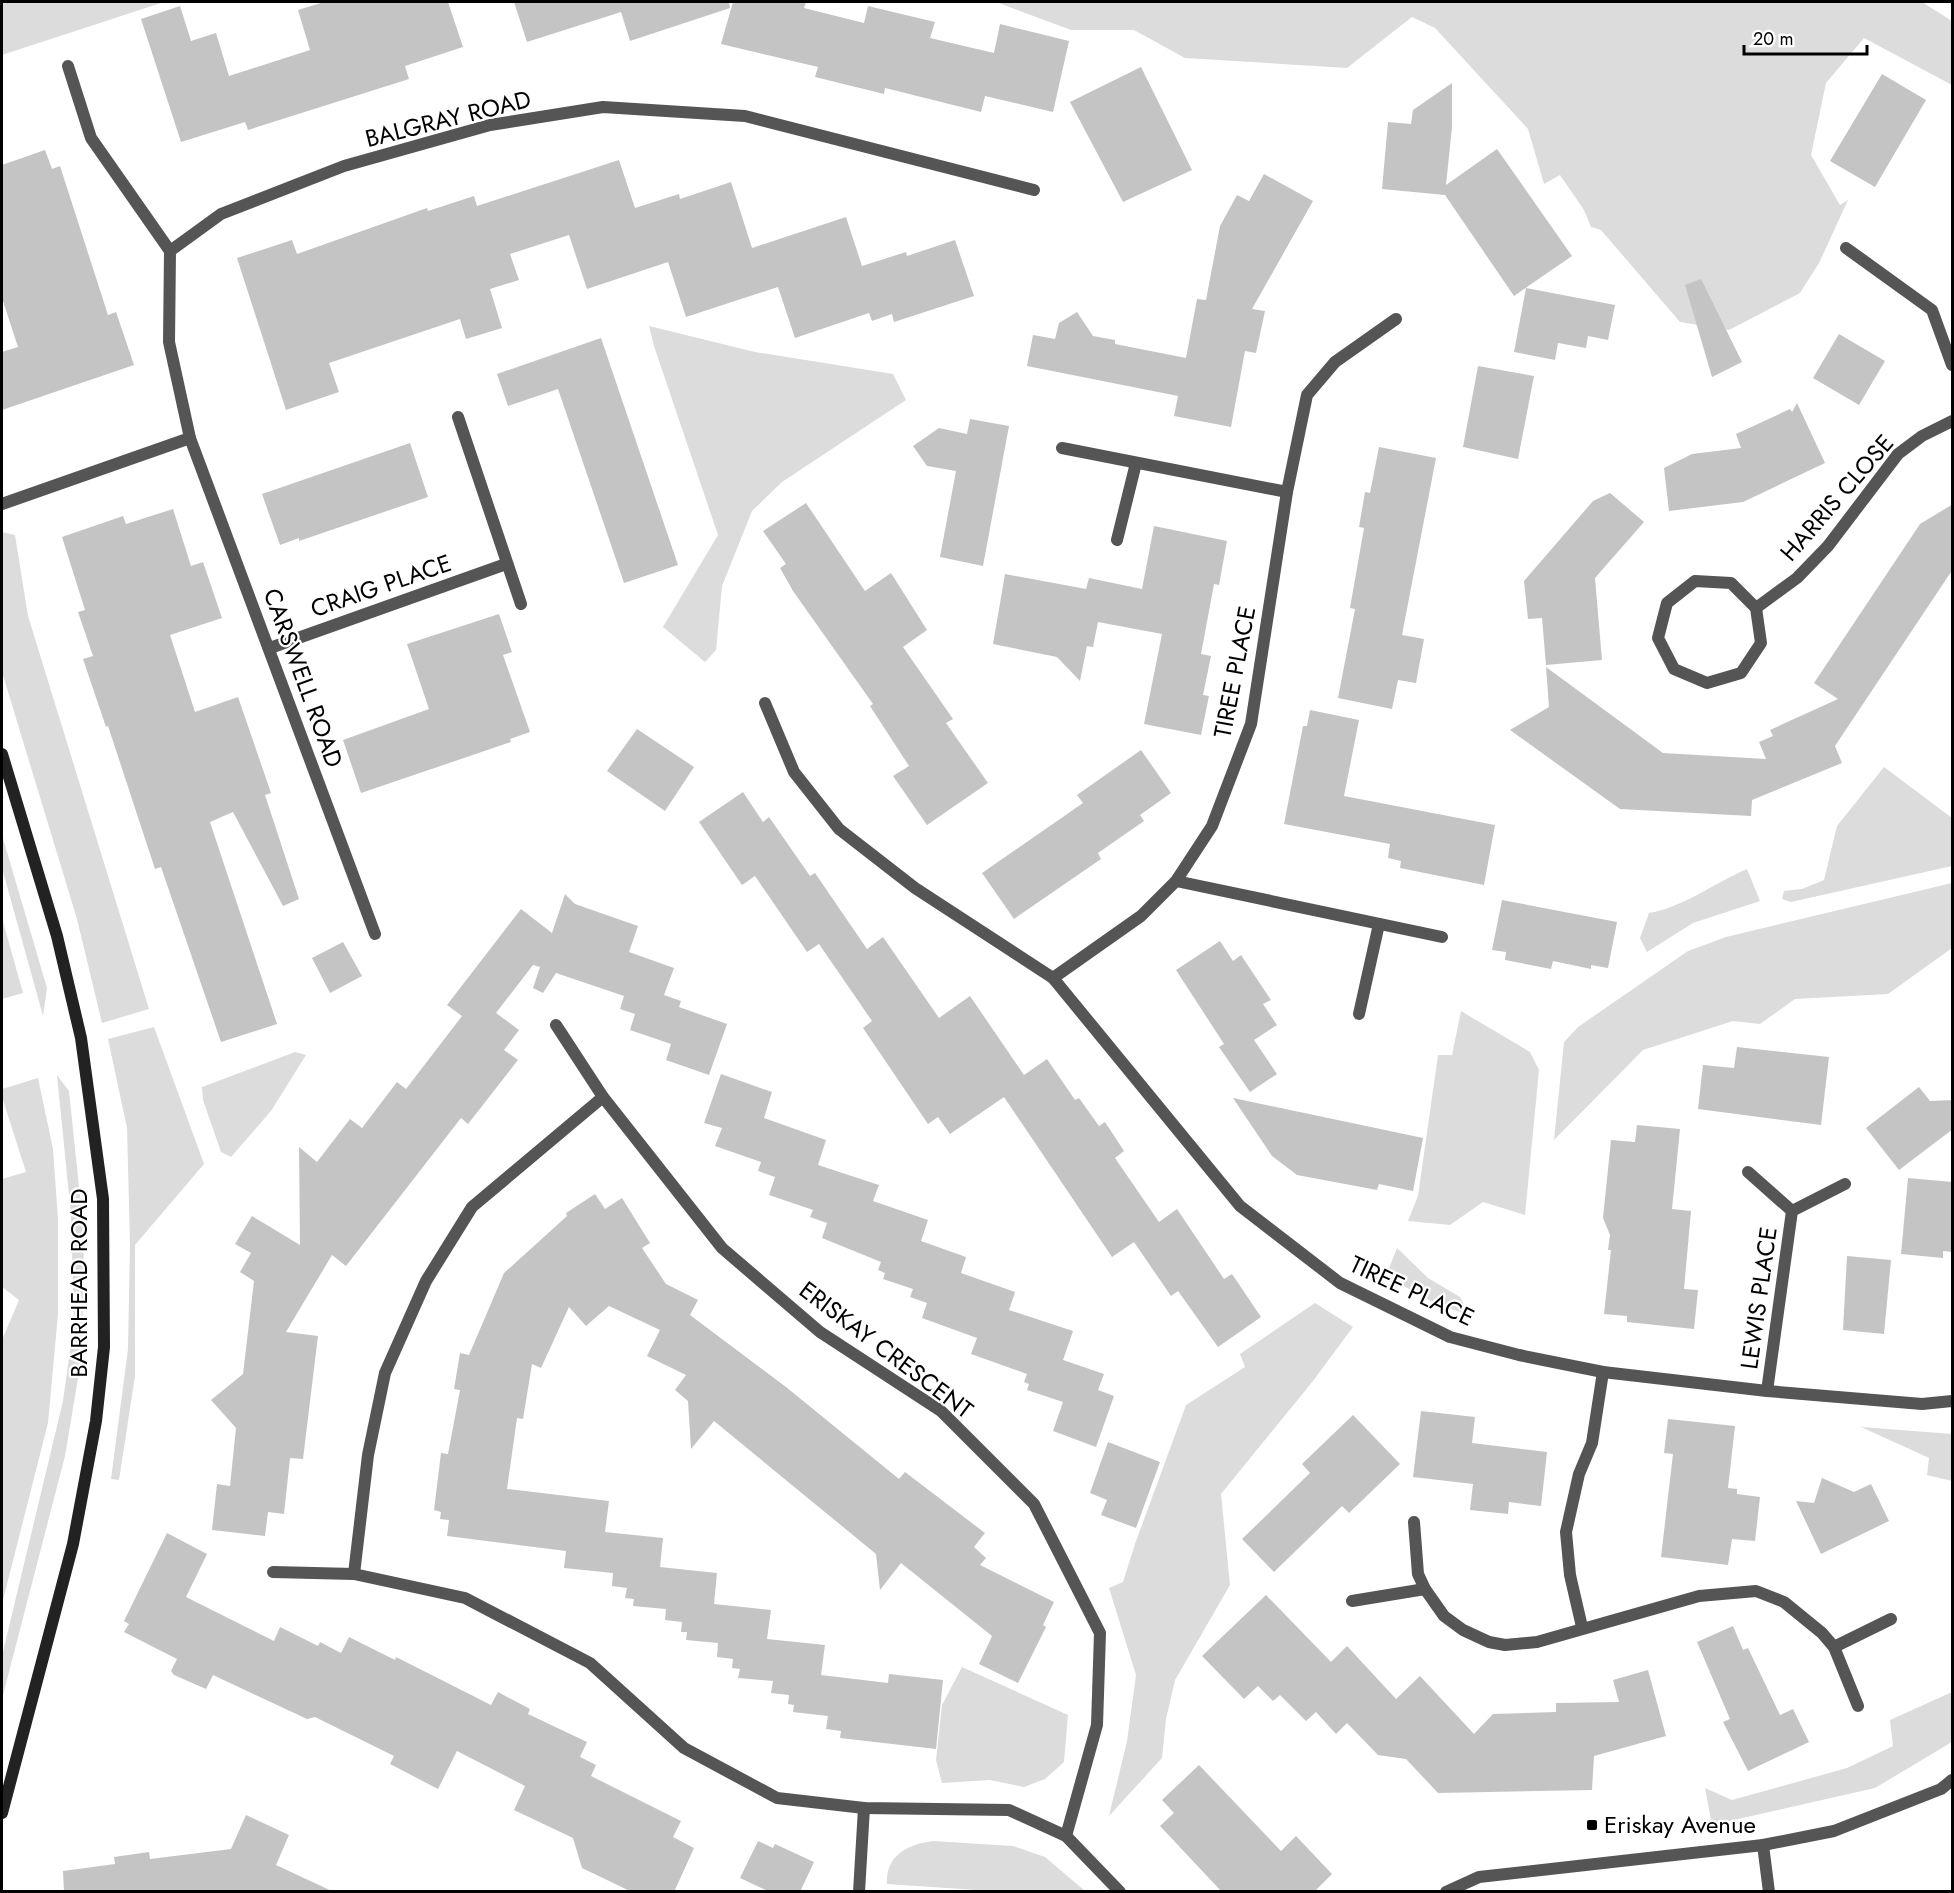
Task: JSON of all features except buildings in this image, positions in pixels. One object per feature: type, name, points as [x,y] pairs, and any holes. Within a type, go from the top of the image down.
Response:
[{"type":"street","points":[[2,504],[190,438],[169,342],[170,251],[91,138],[68,66]]},
{"type":"street","name":"BALGRAY ROAD","points":[[170,251],[220,214],[344,166],[490,125],[603,107],[745,116],[1034,190]]},
{"type":"street","points":[[1846,249],[1932,310],[1953,365]]},
{"type":"street","name":"TIREE PLACE","points":[[1053,978],[1141,916],[1176,881],[1212,826],[1251,724],[1287,492],[1307,394],[1335,362],[1396,320]]},
{"type":"street","points":[[459,417],[521,604]]},
{"type":"street","name":"HARRIS CLOSE","points":[[1756,608],[1797,578],[1828,546],[1898,454],[1922,436],[1953,421]]},
{"type":"street","name":"CARSWELL ROAD","points":[[190,438],[375,934]]},
{"type":"street","points":[[1062,448],[1287,492]]},
{"type":"street","points":[[1117,540],[1136,462]]},
{"type":"street","name":"CRAIG PLACE","points":[[270,648],[506,564]]},
{"type":"street","points":[[1695,582],[1731,583],[1756,608],[1761,643],[1741,673],[1707,683],[1696,679],[1674,669],[1658,638],[1667,603],[1695,582]]},
{"type":"street","name":"TIREE PLACE","points":[[765,703],[794,772],[839,829],[915,888],[1053,978],[1239,1206],[1340,1283],[1450,1337],[1520,1355],[1603,1372],[1767,1391],[1922,1404],[1953,1401]]},
{"type":"street","name":"BARRHEAD ROAD","points":[[2,754],[57,936],[81,1038],[103,1199],[104,1256],[104,1347],[96,1421],[73,1544],[5,1787],[2,1813]]},
{"type":"street","points":[[1176,881],[1442,937]]},
{"type":"street","points":[[1359,1014],[1379,924]]},
{"type":"street","name":"ERISKAY CRESCENT","points":[[556,1025],[603,1097],[722,1248],[820,1332],[941,1411],[1034,1504],[1100,1633],[1097,1725],[1066,1836]]},
{"type":"street","points":[[354,1574],[368,1455],[385,1373],[426,1281],[472,1206],[603,1097]]},
{"type":"street","name":"LEWIS PLACE","points":[[1748,1173],[1792,1211]]},
{"type":"street","name":"LEWIS PLACE","points":[[1792,1211],[1845,1184]]},
{"type":"street","name":"LEWIS PLACE","points":[[1767,1391],[1792,1211]]},
{"type":"street","points":[[1582,1627],[1570,1575],[1566,1532],[1579,1474],[1592,1443],[1603,1372]]},
{"type":"street","points":[[1414,1522],[1418,1574],[1425,1589],[1444,1616],[1463,1630],[1489,1642],[1505,1645],[1537,1642],[1582,1627],[1699,1596],[1756,1591],[1784,1602],[1834,1647],[1858,1706]]},
{"type":"street","points":[[273,1572],[354,1574],[465,1598],[590,1663],[684,1748],[777,1798],[864,1809],[1009,1810],[1066,1836],[1120,1892]]},
{"type":"street","points":[[1352,1601],[1425,1589]]},
{"type":"street","points":[[1834,1647],[1891,1619]]},
{"type":"street","points":[[1446,1892],[1479,1877],[1763,1845],[1834,1831],[1941,1789],[1953,1780]]},
{"type":"street","points":[[859,1892],[864,1809]]},
{"type":"street","points":[[1763,1845],[1769,1892]]},
{"type":"shaded area","points":[[2,2],[164,2],[2,55]]},
{"type":"shaded area","points":[[996,2],[1922,2],[1952,21],[1952,85],[1864,38],[1826,83],[1811,155],[1840,205],[1848,200],[1819,263],[1800,293],[1729,330],[1680,322],[1601,230],[1591,227],[1584,210],[1560,175],[1544,184],[1528,129],[1435,28],[1412,17],[1347,68],[1185,58],[1134,30],[1071,30]]},
{"type":"shaded area","points":[[649,326],[755,352],[893,374],[906,400],[782,482],[752,511],[722,586],[716,650],[705,662],[663,627],[718,535]]},
{"type":"shaded area","points":[[2,532],[15,535],[28,616],[149,1009],[102,1023],[77,919],[2,672]]},
{"type":"shaded area","points":[[1884,767],[1952,818],[1952,866],[1791,902],[1782,899],[1784,891],[1802,889],[1824,880],[1837,826]]},
{"type":"shaded area","points":[[2,835],[47,988],[43,1016],[2,868]]},
{"type":"shaded area","points":[[1747,869],[1760,901],[1693,923],[1647,952],[1640,938],[1649,913],[1674,906]]},
{"type":"shaded area","points":[[1952,883],[1952,948],[1888,994],[1795,999],[1760,1024],[1733,1021],[1643,1050],[1554,1140],[1564,1042],[1578,1027],[1688,951],[1726,937]]},
{"type":"shaded area","points":[[2,918],[23,993],[2,999]]},
{"type":"shaded area","points":[[1461,1011],[1530,1052],[1539,1070],[1525,1215],[1483,1202],[1450,1225],[1408,1221],[1418,1196],[1438,1055],[1452,1055]]},
{"type":"shaded area","points":[[154,1027],[204,1164],[135,1245],[135,1376],[119,1480],[111,1479],[128,1349],[130,1243],[127,1128],[108,1039]]},
{"type":"shaded area","points":[[295,1052],[306,1055],[271,1111],[231,1157],[221,1152],[203,1100],[202,1087]]},
{"type":"shaded area","points":[[57,1075],[69,1091],[84,1235],[82,1354],[65,1456],[2,1699],[2,1656],[63,1401],[74,1322],[71,1215]]},
{"type":"shaded area","points":[[38,1078],[53,1149],[58,1219],[58,1314],[48,1423],[2,1604],[2,1340],[19,1300],[2,1287],[2,1179],[26,1172],[2,1097],[2,1089]]},
{"type":"shaded area","points":[[1397,1248],[1428,1278],[1460,1297],[1469,1315],[1434,1303],[1386,1276]]},
{"type":"shaded area","points":[[1315,1303],[1353,1327],[1313,1381],[1221,1494],[1230,1585],[1175,1680],[1166,1719],[1162,1758],[1109,1816],[1127,1741],[1136,1675],[1109,1588],[1123,1582],[1186,1405],[1245,1367],[1240,1354]]},
{"type":"shaded area","points":[[1861,1427],[1952,1434],[1952,1481],[1927,1475],[1929,1458]]},
{"type":"shaded area","points":[[962,1667],[1068,1715],[1064,1762],[1045,1779],[1024,1787],[990,1780],[942,1783],[936,1760],[942,1705]]},
{"type":"shaded area","points":[[1952,1692],[1952,1742],[1875,1788],[1712,1825],[1705,1788],[1732,1800],[1847,1768],[1893,1746],[1890,1720]]},
{"type":"shaded area","points":[[933,1841],[1013,1846],[1045,1857],[1085,1891],[991,1891],[887,1884],[887,1874],[894,1858],[907,1848]]},
{"type":"place","name":"Eriskay Avenue","points":[[1592,1825]]}]
